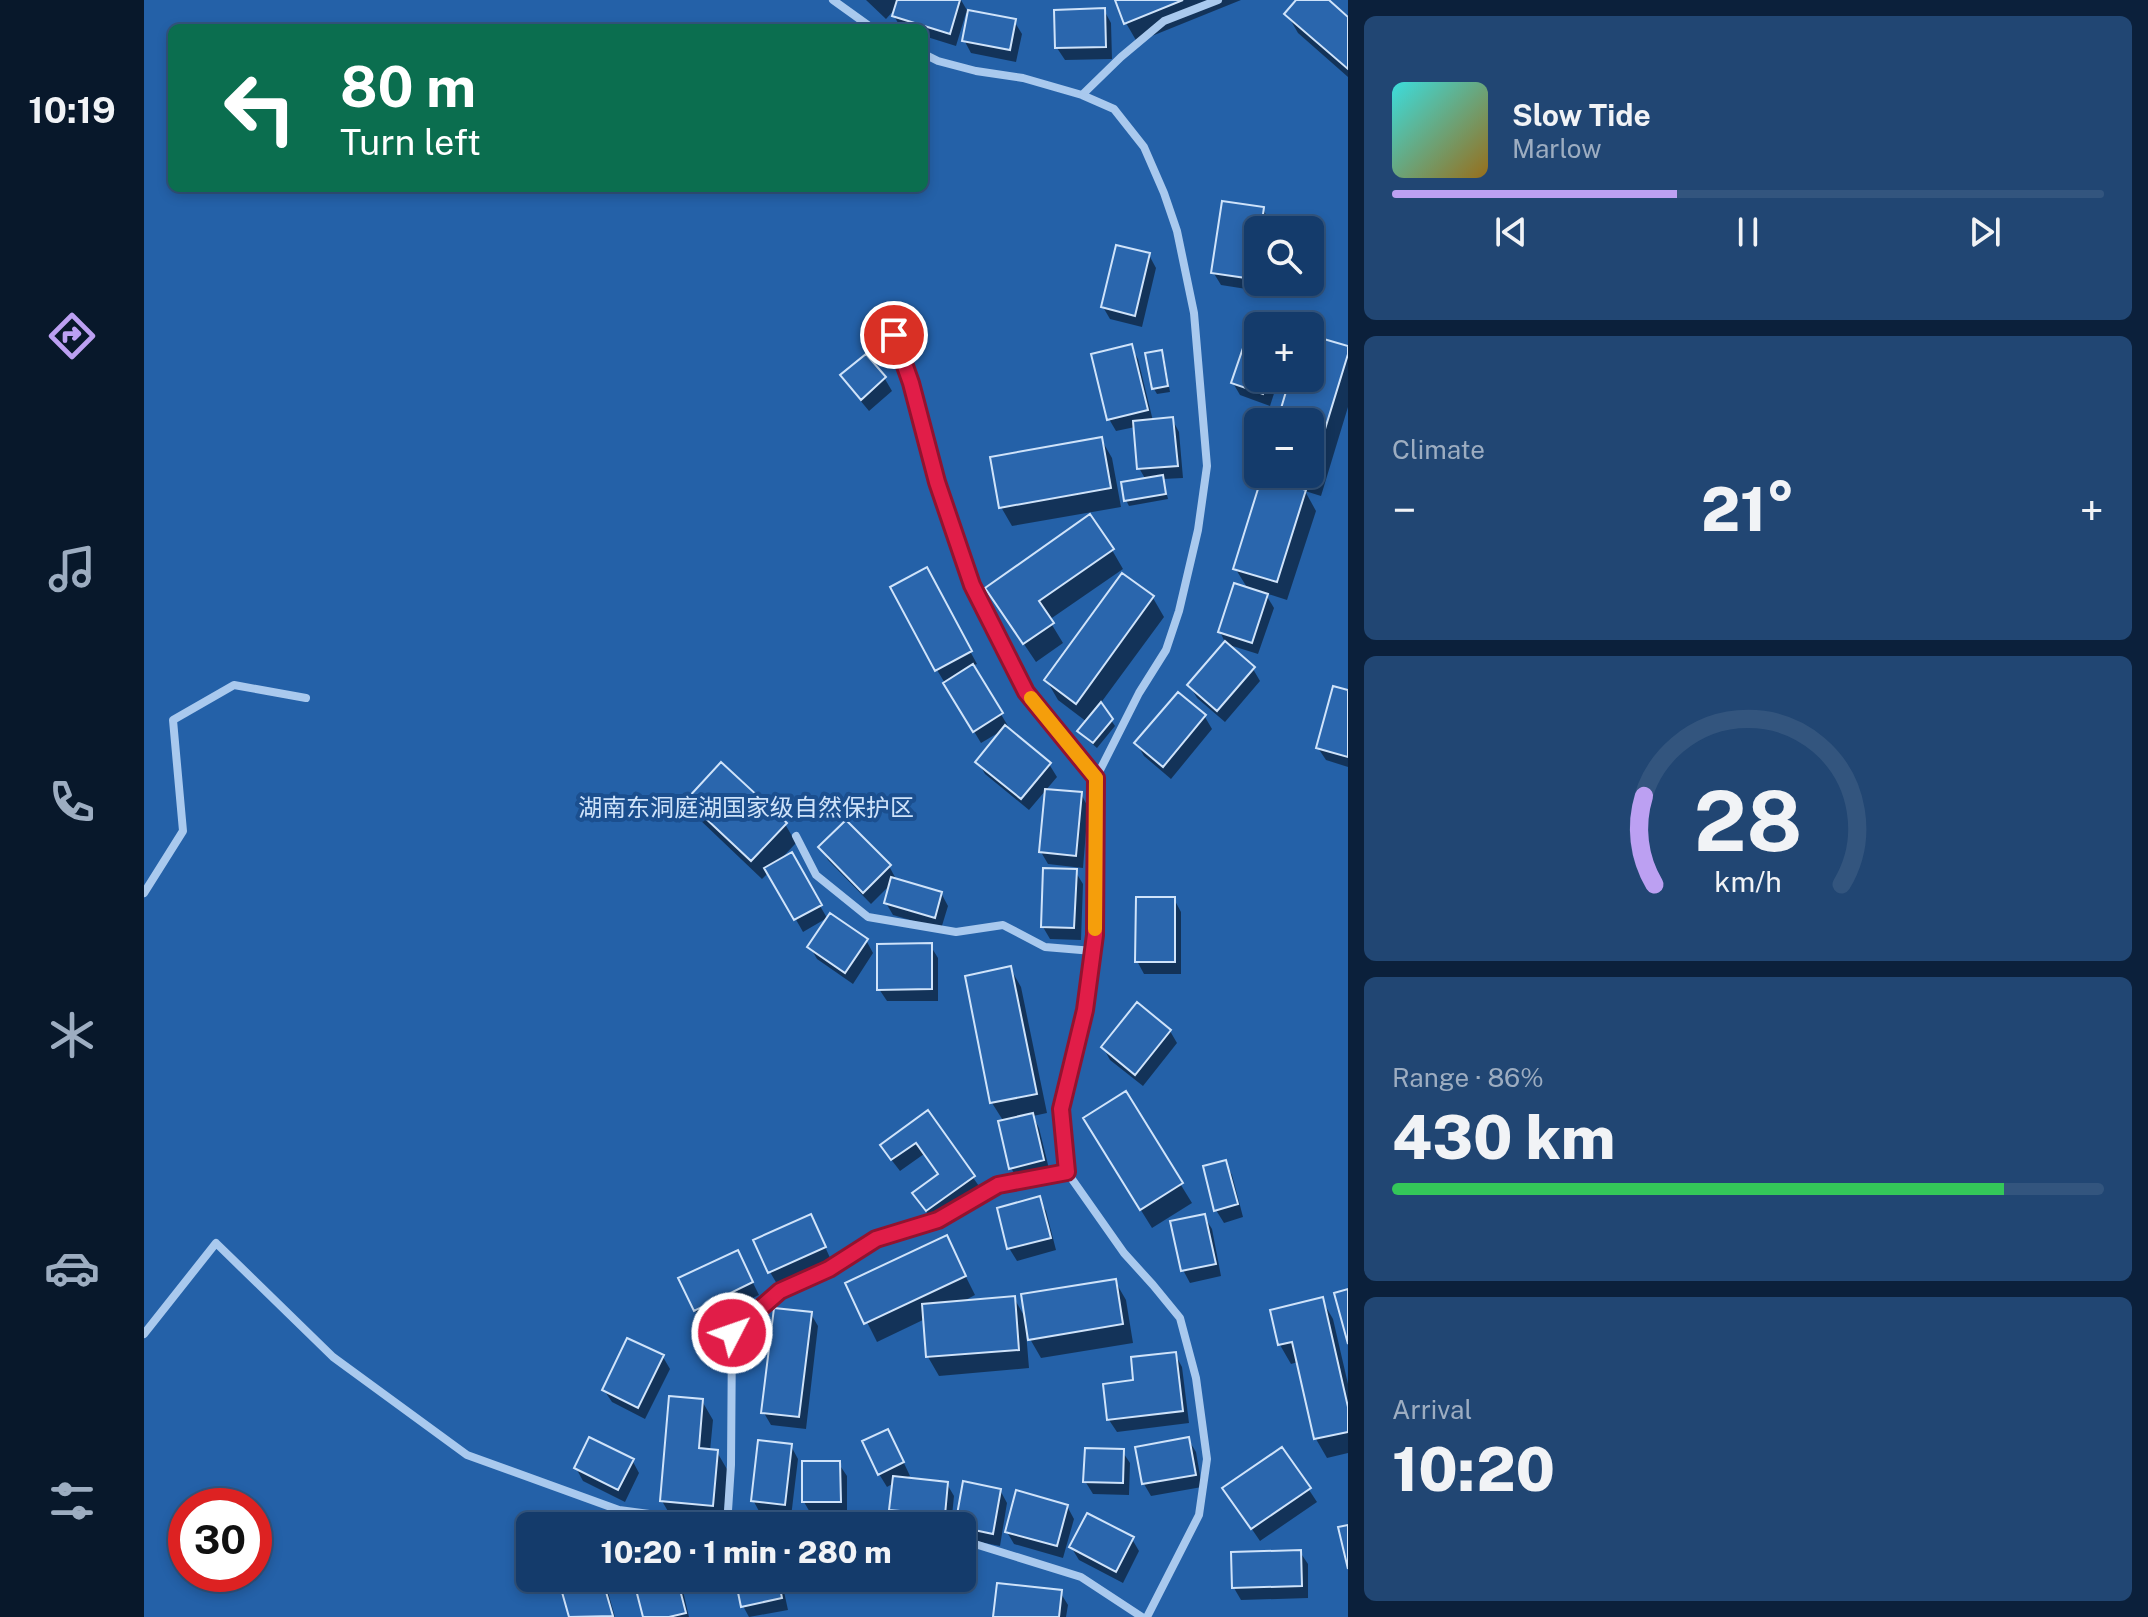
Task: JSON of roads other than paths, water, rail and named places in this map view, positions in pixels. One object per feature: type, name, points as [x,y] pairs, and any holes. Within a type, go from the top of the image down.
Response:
[{"type":"street","points":[[833,0],[866,24]]},
{"type":"street","points":[[1082,95],[1164,21],[1218,0]]},
{"type":"street","points":[[928,56],[976,71],[1023,78],[1082,95],[1114,109],[1144,147],[1177,231],[1194,313],[1207,466],[1198,530],[1179,611],[1166,650],[1139,693],[1096,778],[1095,935],[1085,1010],[1061,1109],[1067,1172],[1124,1253],[1180,1318],[1196,1378],[1207,1459],[1199,1515],[1145,1617],[1081,1577],[976,1544]]},
{"type":"street","points":[[894,335],[911,383],[937,482],[972,585],[1026,692],[1096,778]]},
{"type":"street","points":[[144,893],[183,831],[173,720],[234,685],[306,698]]},
{"type":"street","points":[[796,836],[816,875],[868,917],[956,932],[1003,925],[1045,947],[1093,951]]},
{"type":"street","points":[[728,1512],[732,1333],[780,1291],[829,1269],[876,1239],[938,1220],[998,1185],[1067,1172]]},
{"type":"street","points":[[144,1334],[216,1243],[333,1357],[467,1455],[619,1510],[634,1512]]},
{"type":"park label","name":"湖南东洞庭湖国家级自然保护区","points":[[746,808]]}]
